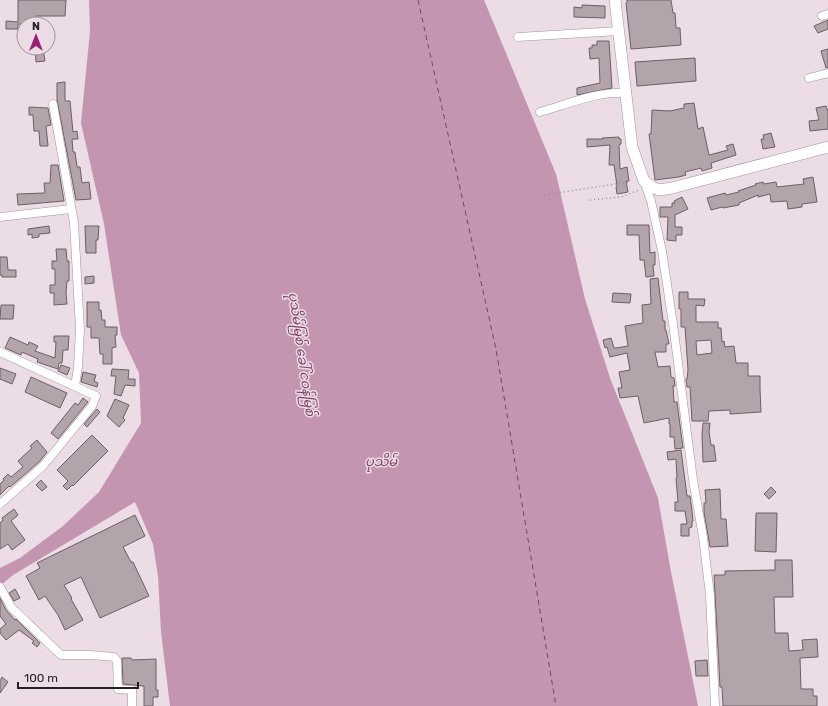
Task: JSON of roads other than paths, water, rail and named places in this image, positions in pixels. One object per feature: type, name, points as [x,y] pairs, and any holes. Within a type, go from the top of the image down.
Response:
[{"type":"street","points":[[615,0],[627,93],[628,123],[632,147],[651,202],[662,251],[674,332],[693,480],[703,537],[710,595],[715,706]]},
{"type":"street","points":[[518,37],[619,31]]},
{"type":"street","points":[[809,78],[828,73]]},
{"type":"street","points":[[540,112],[601,94],[627,93]]},
{"type":"street","points":[[53,104],[74,222],[80,329],[78,367],[75,386]]},
{"type":"street","points":[[644,181],[658,190],[672,188],[828,147]]},
{"type":"street","points":[[0,217],[71,209]]},
{"type":"street","points":[[0,352],[96,396],[92,406],[43,466],[0,504]]},
{"type":"street","points":[[0,587],[11,607],[61,655],[114,657],[117,661],[118,689],[132,690],[132,706]]},
{"type":"water","name":"ပုသိမ်","points":[[89,0],[484,0],[556,174],[585,299],[610,378],[658,498],[671,572],[698,706],[170,706],[161,632],[158,576],[153,544],[135,502],[13,575],[0,586],[0,568],[20,558],[63,526],[99,492],[141,423],[139,373],[121,335],[104,224],[81,123],[90,31]]},
{"type":"water label","name":"ပုသိမ်မြစ် ခေါ် ငဝန်မြစ်","points":[[302,354]]}]
